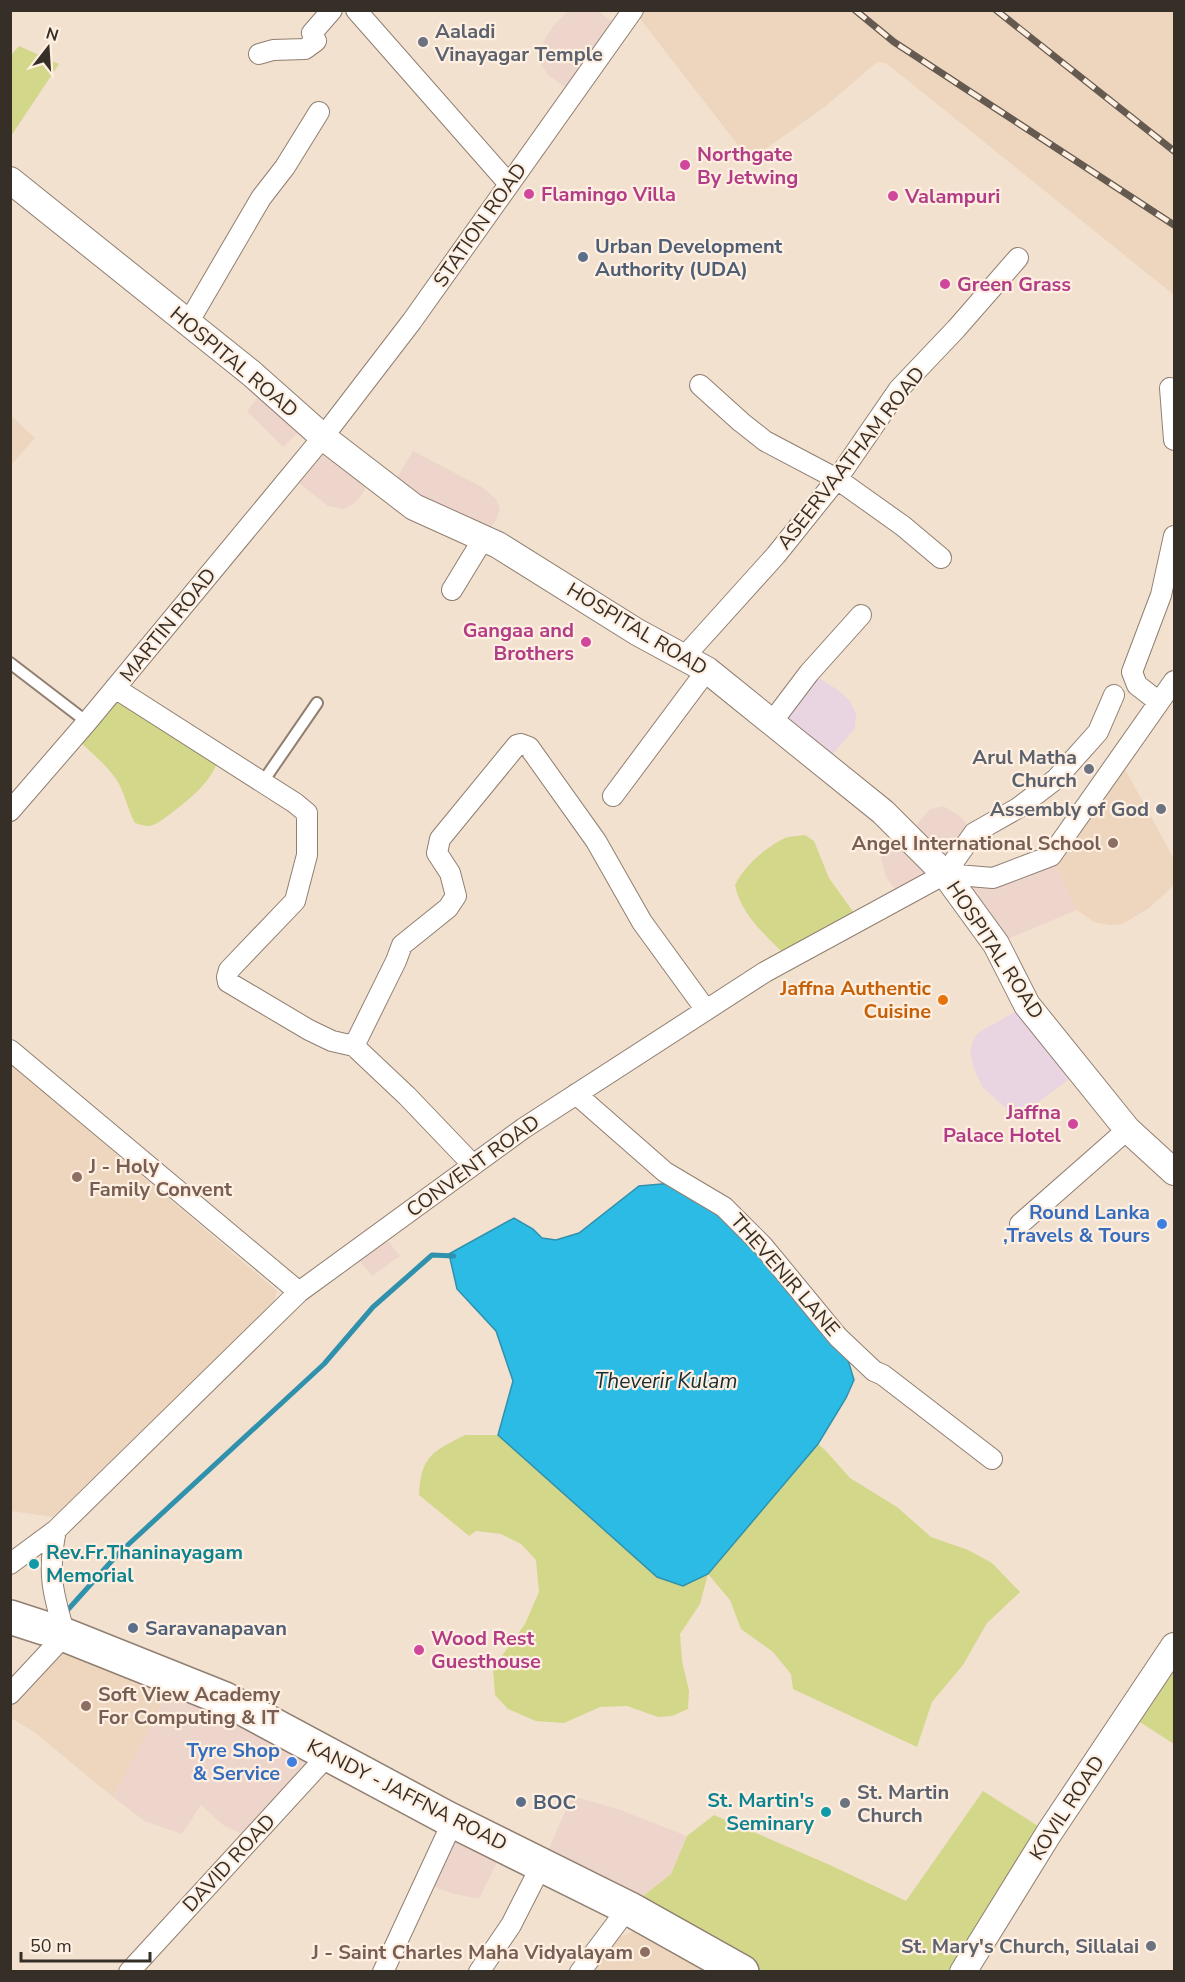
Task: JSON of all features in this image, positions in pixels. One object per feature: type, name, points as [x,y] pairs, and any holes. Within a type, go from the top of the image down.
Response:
[{"type":"highway","name":"KANDY - JAFFNA ROAD","points":[[10,1617],[55,1631],[225,1699],[453,1821],[628,1908],[732,1969]]},
{"type":"street","points":[[259,54],[273,50],[305,49],[316,41],[312,33],[332,10]]},
{"type":"street","points":[[356,10],[509,184]]},
{"type":"street","name":"STATION ROAD","points":[[322,437],[412,321],[632,11]]},
{"type":"street","points":[[188,323],[261,198],[285,167],[319,112]]},
{"type":"street","name":"HOSPITAL ROAD","points":[[10,180],[251,374],[322,437],[414,507],[498,545],[637,632],[707,670],[883,812],[945,873],[996,944],[1027,1005],[1128,1129],[1174,1172]]},
{"type":"street","name":"ASEERVAATHAM ROAD","points":[[684,657],[776,555],[837,479],[899,389],[956,329],[1018,258]]},
{"type":"street","points":[[700,385],[765,441],[837,479],[903,526],[941,558]]},
{"type":"street","points":[[1170,388],[1174,440]]},
{"type":"street","name":"MARTIN ROAD","points":[[10,811],[87,722],[322,437]]},
{"type":"street","points":[[1159,702],[1137,685],[1132,672],[1161,595],[1174,536]]},
{"type":"street","points":[[452,590],[483,539]]},
{"type":"street","points":[[772,722],[809,673],[861,615]]},
{"type":"street","points":[[613,796],[707,670]]},
{"type":"street","points":[[1114,695],[1098,732],[1064,771],[1018,808],[974,833],[945,873],[993,878],[1051,856],[1174,681]]},
{"type":"street","points":[[115,688],[295,803],[307,813],[308,855],[295,901],[229,970],[228,982],[309,1030],[332,1041],[354,1046],[407,1096],[473,1165]]},
{"type":"street","points":[[354,1046],[396,962],[402,945],[448,908],[456,896],[450,873],[437,853],[440,839],[517,745],[521,744],[529,747],[596,841],[642,922],[706,1010]]},
{"type":"street","name":"CONVENT ROAD","points":[[10,1564],[56,1530],[299,1292],[524,1128],[576,1094],[765,972],[945,873]]},
{"type":"street","points":[[10,1050],[299,1292]]},
{"type":"street","name":"THEVENIR LANE","points":[[576,1094],[665,1173],[724,1207],[763,1246],[838,1337],[874,1371],[883,1375],[992,1459]]},
{"type":"street","points":[[1020,1224],[1128,1129]]},
{"type":"street","points":[[10,1694],[55,1631],[50,1558],[56,1530]]},
{"type":"street","name":"KOVIL ROAD","points":[[963,1971],[1048,1833],[1173,1651]]},
{"type":"street","name":"DAVID ROAD","points":[[129,1971],[328,1755]]},
{"type":"street","points":[[383,1971],[453,1821]]},
{"type":"street","points":[[479,1971],[511,1925],[542,1864]]},
{"type":"street","points":[[580,1971],[628,1908]]},
{"type":"lane","points":[[10,663],[87,722]]},
{"type":"lane","points":[[262,783],[317,703]]},
{"type":"shaded area","points":[[568,11],[598,11],[620,28],[574,93],[548,75],[541,64],[540,55],[544,41],[553,26]]},
{"type":"shaded area","points":[[634,11],[1174,11],[1174,295],[886,63],[877,62],[827,105],[760,153],[751,154],[741,149]]},
{"type":"shaded area","points":[[266,387],[307,424],[283,447],[247,411]]},
{"type":"shaded area","points":[[11,416],[35,438],[11,465]]},
{"type":"shaded area","points":[[323,437],[373,476],[361,496],[352,505],[343,509],[328,506],[290,476]]},
{"type":"shaded area","points":[[413,451],[482,487],[496,499],[500,509],[496,520],[483,539],[390,489]]},
{"type":"shaded area","points":[[811,673],[838,690],[850,701],[856,713],[855,728],[824,764],[772,722]]},
{"type":"shaded area","name":"Angel International School","points":[[1119,758],[1174,859],[1174,885],[1148,909],[1122,924],[1109,925],[1094,922],[1077,910],[1051,856]]},
{"type":"shaded area","points":[[943,806],[960,816],[974,833],[945,873],[994,878],[1051,856],[1077,910],[996,944],[945,874],[901,897],[886,877],[881,858],[889,845],[907,836],[930,809]]},
{"type":"shaded area","points":[[1027,1005],[1080,1071],[1017,1118],[983,1088],[974,1069],[970,1052],[978,1033]]},
{"type":"shaded area","name":"J - Holy Family Convent","points":[[11,1064],[277,1291],[273,1305],[53,1517],[11,1511]]},
{"type":"shaded area","points":[[381,1232],[400,1256],[372,1276],[353,1253]]},
{"type":"shaded area","name":"Soft View Academy For Computing & IT","points":[[65,1635],[175,1680],[113,1797],[34,1732],[11,1718],[10,1694]]},
{"type":"shaded area","points":[[175,1680],[328,1755],[251,1839],[223,1825],[201,1805],[182,1834],[146,1822],[113,1797]]},
{"type":"shaded area","points":[[572,1796],[618,1809],[687,1836],[671,1874],[628,1908],[542,1864]]},
{"type":"shaded area","points":[[453,1821],[505,1846],[479,1899],[437,1888],[426,1879]]},
{"type":"shaded area","name":"J - Saint Charles Maha Vidyalayam","points":[[640,1929],[714,1972],[589,1972],[616,1938]]},
{"type":"green space","points":[[19,46],[59,64],[11,136],[11,55]]},
{"type":"green space","points":[[115,688],[220,756],[206,782],[199,789],[169,815],[149,826],[135,823],[122,789],[112,773],[75,737]]},
{"type":"green space","points":[[805,835],[814,841],[829,878],[859,920],[789,959],[749,916],[735,885],[750,864],[770,846],[785,838]]},
{"type":"green space","points":[[465,1435],[498,1435],[656,1577],[683,1586],[708,1574],[700,1604],[680,1634],[682,1661],[689,1691],[688,1709],[672,1716],[658,1717],[627,1706],[600,1707],[564,1723],[536,1721],[508,1709],[495,1695],[493,1668],[525,1624],[539,1592],[536,1560],[521,1544],[501,1534],[476,1531],[469,1536],[419,1495],[422,1472],[430,1457],[436,1451]]},
{"type":"green space","points":[[818,1444],[850,1478],[897,1507],[931,1537],[968,1550],[992,1563],[1020,1592],[987,1623],[963,1665],[932,1702],[917,1747],[793,1689],[791,1674],[773,1652],[741,1629],[730,1600],[708,1574]]},
{"type":"green space","points":[[1174,1655],[1174,1744],[1129,1715]]},
{"type":"green space","points":[[983,1791],[1049,1833],[963,1971],[742,1971],[628,1908],[671,1874],[687,1836],[714,1815],[906,1901]]},
{"type":"water","name":"Theverir Kulam","points":[[673,1183],[736,1225],[848,1360],[854,1380],[846,1398],[818,1444],[708,1574],[683,1586],[657,1577],[498,1435],[513,1381],[496,1331],[457,1289],[449,1254],[514,1218],[533,1229],[542,1238],[556,1240],[579,1233],[639,1186]]},
{"type":"waterway","points":[[64,1614],[118,1554],[324,1364],[373,1307],[432,1255],[454,1256]]},
{"type":"railway","points":[[855,10],[894,42],[1174,225]]},
{"type":"railway","points":[[996,10],[1174,151]]},
{"type":"place","name":"Aaladi Vinayagar Temple","points":[[423,42]]},
{"type":"place","name":"Northgate By Jetwing","points":[[685,165]]},
{"type":"place","name":"Flamingo Villa","points":[[529,194]]},
{"type":"place","name":"Valampuri","points":[[893,196]]},
{"type":"place","name":"Urban Development Authority (UDA)","points":[[583,257]]},
{"type":"place","name":"Green Grass","points":[[945,284]]},
{"type":"place","name":"Gangaa and Brothers","points":[[586,642]]},
{"type":"place","name":"Arul Matha Church","points":[[1089,769]]},
{"type":"place","name":"Assembly of God","points":[[1161,809]]},
{"type":"place","name":"Angel International School","points":[[1113,843]]},
{"type":"place","name":"Jaffna Authentic Cuisine","points":[[943,1000]]},
{"type":"place","name":"Jaffna Palace Hotel","points":[[1073,1124]]},
{"type":"place","name":"J - Holy Family Convent","points":[[77,1177]]},
{"type":"place","name":"Round Lanka ,Travels & Tours","points":[[1162,1224]]},
{"type":"place","name":"Rev.Fr.Thaninayagam Memorial","points":[[34,1564]]},
{"type":"place","name":"Saravanapavan","points":[[133,1628]]},
{"type":"place","name":"Wood Rest Guesthouse","points":[[419,1650]]},
{"type":"place","name":"Soft View Academy For Computing & IT","points":[[86,1706]]},
{"type":"place","name":"Tyre Shop & Service","points":[[292,1762]]},
{"type":"place","name":"BOC","points":[[521,1802]]},
{"type":"place","name":"St. Martin Church","points":[[845,1803]]},
{"type":"place","name":"St. Martin's Seminary","points":[[826,1812]]},
{"type":"place","name":"St. Mary's Church, Sillalai","points":[[1151,1946]]},
{"type":"place","name":"J - Saint Charles Maha Vidyalayam","points":[[645,1952]]}]
